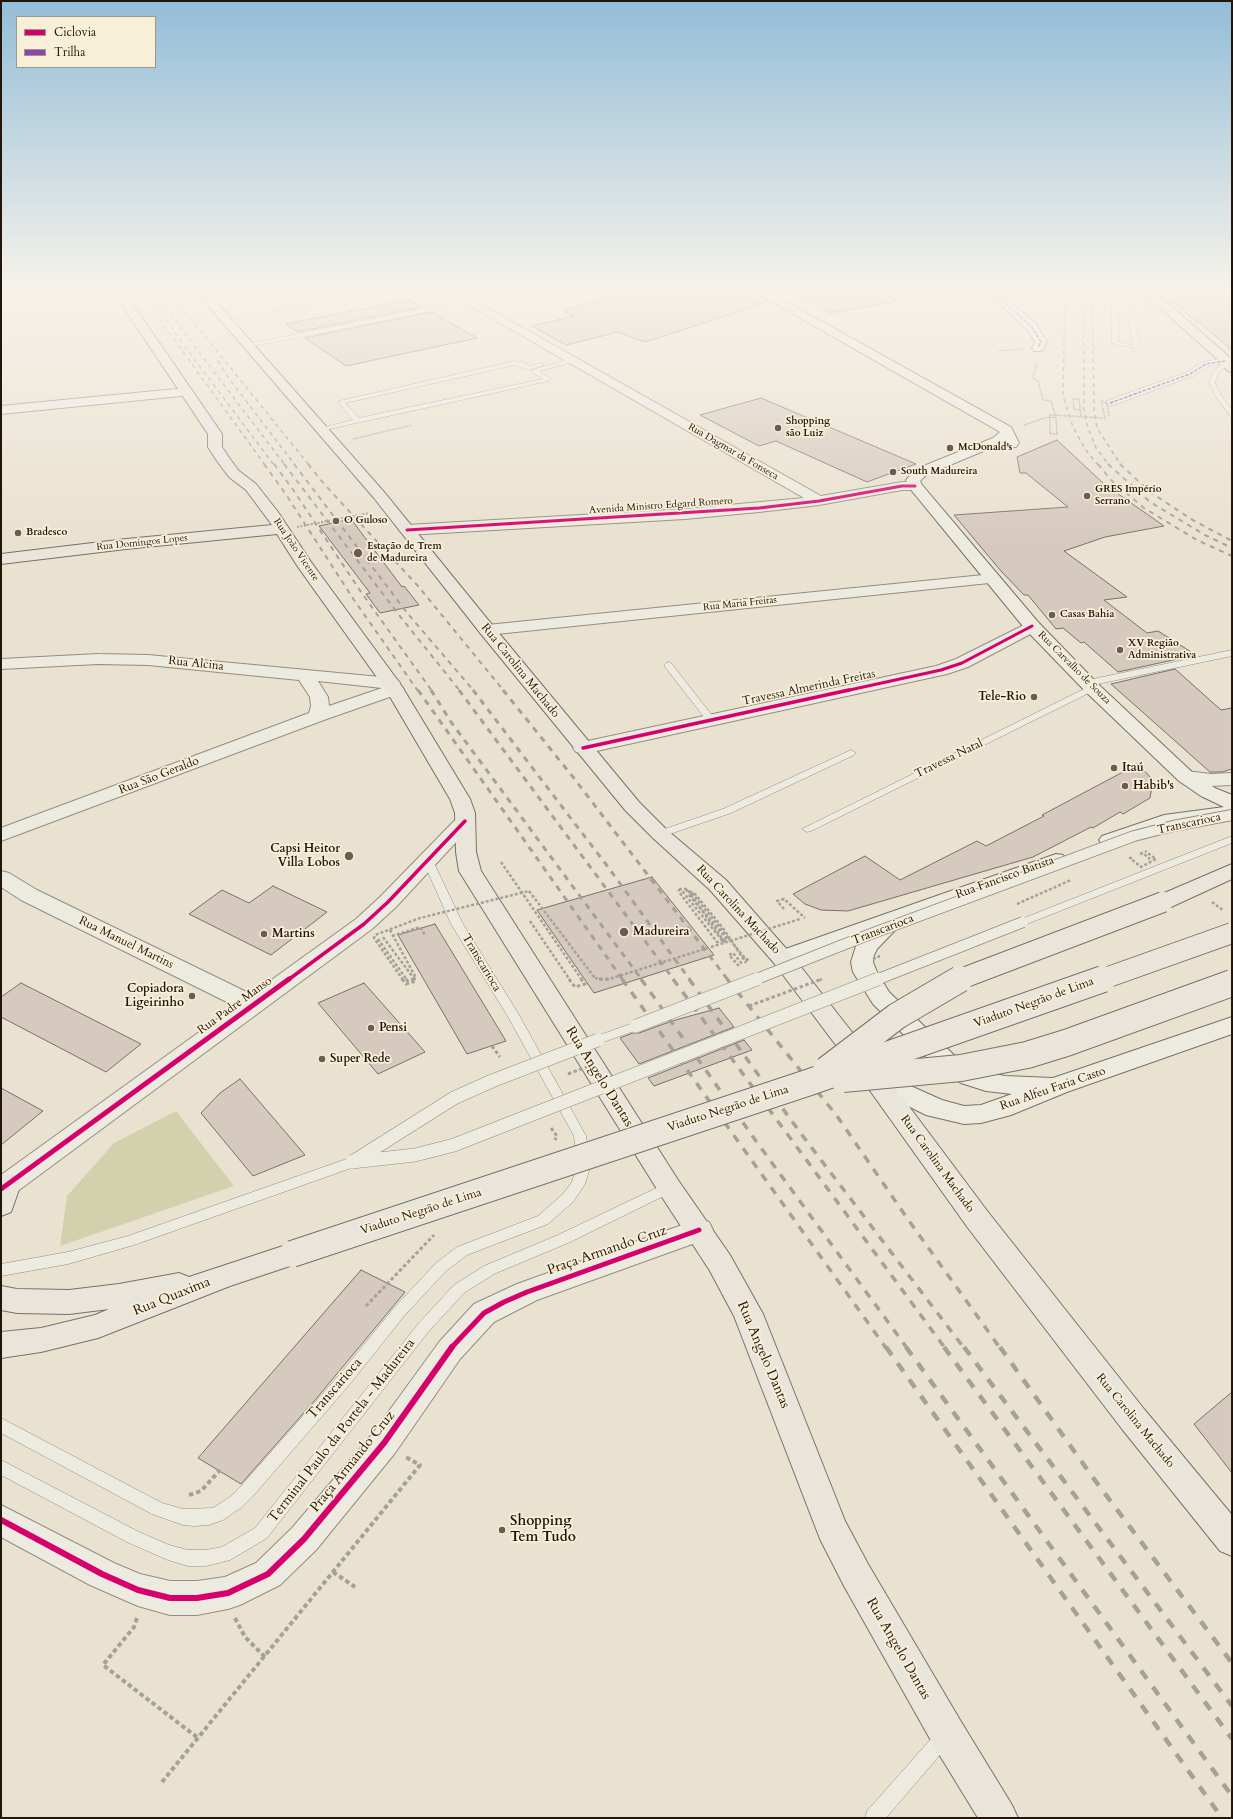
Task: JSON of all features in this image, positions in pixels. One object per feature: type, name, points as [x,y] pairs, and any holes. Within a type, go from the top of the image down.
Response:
[{"type":"main road","name":"Rua João Vicente","points":[[171,372],[216,434],[215,447],[224,461],[234,474],[251,487],[290,528],[304,564],[393,686],[460,799],[465,821]]},
{"type":"main road","name":"Rua Carolina Machado","points":[[270,372],[407,530],[583,748],[632,806],[660,834],[718,885],[782,958],[875,1079],[983,1226],[1133,1419],[1232,1540]]},
{"type":"main road","name":"Rua Domingos Lopes","points":[[1,559],[126,544],[290,528]]},
{"type":"main road","name":"Rua Angelo Dantas","points":[[465,821],[466,852],[470,871],[669,1187],[720,1263],[748,1314],[832,1528],[856,1575],[947,1733],[999,1818]]},
{"type":"main road","points":[[810,1082],[897,1016],[949,984],[975,972],[1163,902],[1232,871]]},
{"type":"main road","name":"Viaduto Negrão de Lima","points":[[221,1277],[810,1082],[1229,923]]},
{"type":"main road","points":[[810,1082],[961,1068],[1026,1055],[1066,1043],[1232,983]]},
{"type":"main road","name":"Rua Quaxima","points":[[1,1298],[17,1301],[69,1302],[119,1296],[221,1277]]},
{"type":"main road","name":"Rua Quaxima","points":[[1,1345],[41,1340],[98,1326],[221,1277]]},
{"type":"street","name":"Rua Dagmar da Fonseca","points":[[594,372],[819,501]]},
{"type":"street","points":[[901,372],[1007,432],[1012,443],[1007,450],[944,477]]},
{"type":"street","points":[[1110,403],[1193,372]]},
{"type":"street","points":[[1,410],[186,392]]},
{"type":"street","points":[[922,488],[913,480],[921,472],[998,441],[1007,432]]},
{"type":"street","name":"Avenida Ministro Edgard Romero","points":[[407,530],[685,514],[819,501],[902,486],[922,488]]},
{"type":"street","name":"Rua Carvalho de Souza","points":[[922,488],[992,579],[1032,626],[1090,685],[1186,777],[1208,792],[1232,803]]},
{"type":"street","name":"Rua Maria Freitas","points":[[487,630],[992,579]]},
{"type":"street","name":"Travessa Almerinda Freitas","points":[[583,748],[942,670],[962,663],[1032,626]]},
{"type":"street","name":"Rua Alcina","points":[[1,664],[98,659],[148,660],[305,675],[393,686]]},
{"type":"street","points":[[305,675],[319,697],[320,706],[317,716]]},
{"type":"street","name":"Rua São Geraldo","points":[[1,835],[393,686]]},
{"type":"street","points":[[1186,777],[1212,780],[1232,779]]},
{"type":"street","name":"Rua Fancisco Batista","points":[[782,958],[1142,828],[1171,819],[1232,812]]},
{"type":"street","name":"Rua Padre Manso","points":[[3,1193],[252,1005],[364,924],[428,861],[465,821]]},
{"type":"street","name":"Rua Manuel Martins","points":[[1,878],[29,895],[252,1005]]},
{"type":"street","points":[[896,917],[867,946],[863,955],[862,962],[865,972],[881,998],[949,1065],[970,1077],[986,1082],[1005,1085],[1058,1086]]},
{"type":"street","name":"Rua Alfeu Faria Casto","points":[[875,1079],[935,1108],[964,1115],[980,1114],[1002,1108],[1058,1086],[1113,1068],[1232,1025]]},
{"type":"street","name":"Praça Armando Cruz","points":[[1,1520],[102,1574],[138,1590],[170,1598],[197,1598],[228,1593],[268,1574],[328,1512],[384,1443],[450,1350],[484,1314],[504,1302],[527,1292],[699,1230]]},
{"type":"lane","points":[[353,417],[340,402],[475,372]]},
{"type":"lane","points":[[319,427],[353,417],[548,379],[535,372]]},
{"type":"lane","points":[[1216,372],[1212,382],[1218,395],[1232,414]]},
{"type":"lane","name":"Travessa Natal","points":[[807,829],[1090,685],[1232,653]]},
{"type":"lane","points":[[668,665],[711,720]]},
{"type":"lane","points":[[660,834],[727,811],[851,752]]},
{"type":"lane","name":"Transcarioca","points":[[1,1270],[68,1258],[129,1241],[352,1162],[454,1098],[492,1081],[876,932],[1134,836],[1173,826],[1232,815]]},
{"type":"lane","name":"Transcarioca","points":[[352,1162],[415,1155],[454,1145],[1232,838]]},
{"type":"lane","name":"Transcarioca","points":[[1,1425],[158,1509],[188,1518],[201,1518],[217,1515],[236,1502],[248,1490],[345,1379],[399,1312],[441,1267],[462,1251],[543,1220],[562,1205],[573,1192],[582,1174],[584,1164],[583,1146],[578,1131],[513,1016],[457,924],[428,861]]},
{"type":"lane","name":"Terminal Paulo da Portela - Madureira","points":[[1,1467],[133,1537],[168,1552],[188,1558],[206,1558],[224,1554],[261,1533],[424,1327],[459,1289],[489,1270],[563,1239],[669,1187]]},
{"type":"lane","points":[[874,1818],[947,1733]]},
{"type":"path","points":[[1035,372],[1033,378],[1038,381],[1043,400],[1051,401],[1056,418],[1057,434],[1050,434],[1050,415],[1081,417],[1105,418],[1101,402],[1106,402],[1109,416]]},
{"type":"path","points":[[1080,410],[1074,409],[1073,399],[1080,399],[1081,417]]},
{"type":"path","points":[[1007,432],[1048,418],[1056,418]]},
{"type":"path","points":[[290,528],[369,513]]},
{"type":"path","points":[[1142,849],[1156,859],[1141,867],[1130,858],[1142,853],[1150,859]]},
{"type":"path","points":[[501,862],[585,984],[575,987],[526,916]]},
{"type":"path","points":[[726,943],[721,936],[689,892],[687,889],[679,889],[679,892],[716,942],[723,941],[729,939]]},
{"type":"path","points":[[742,958],[723,928],[695,894],[689,895],[726,938],[721,939],[683,892],[689,890],[692,893],[729,939],[751,966]]},
{"type":"path","points":[[425,935],[420,927],[392,936],[416,978],[408,981],[377,939],[383,937],[416,981],[406,984],[374,938],[375,935],[420,918],[529,891],[595,978],[605,980],[805,918],[784,899],[777,901],[784,909]]},
{"type":"path","points":[[1209,900],[1229,923]]},
{"type":"path","points":[[870,961],[880,956]]},
{"type":"path","points":[[749,1006],[823,978]]},
{"type":"path","points":[[162,1782],[420,1465],[384,1443]]},
{"type":"path","points":[[183,1495],[189,1495],[201,1491],[220,1470]]},
{"type":"path","points":[[333,1572],[355,1587]]},
{"type":"path","points":[[228,1593],[236,1624],[245,1637],[265,1657]]},
{"type":"path","points":[[136,1612],[138,1617],[134,1627],[103,1665],[198,1738]]},
{"type":"shaded area","points":[[176,1111],[234,1186],[60,1246],[67,1196],[114,1143]]},
{"type":"building","name":"Shopping são Luiz","points":[[761,398],[916,464],[867,482],[776,441],[759,446],[700,415]]},
{"type":"building","points":[[1057,440],[1104,484],[1164,526],[1105,537],[1064,551],[1127,597],[1104,600],[1147,633],[1158,631],[1196,655],[1118,672],[1084,642],[1081,643],[1063,628],[1056,629],[1028,595],[1024,595],[1001,571],[954,515],[1068,507],[1026,473],[1020,473],[1017,457]]},
{"type":"building","name":"Estação de Trem de Madureira","points":[[351,519],[402,587],[404,586],[419,605],[380,613],[366,594],[370,593],[319,526]]},
{"type":"building","points":[[1175,669],[1221,710],[1232,708],[1232,769],[1222,772],[1210,772],[1111,684]]},
{"type":"building","points":[[1138,764],[1153,780],[1150,798],[1123,814],[1120,812],[1093,828],[1091,827],[1033,857],[848,911],[821,910],[805,904],[793,894],[865,856],[900,880],[977,841],[986,846]]},
{"type":"building","name":"Madureira","points":[[652,877],[714,955],[594,993],[537,910]]},
{"type":"building","name":"Martins","points":[[273,886],[327,912],[271,955],[189,914],[222,890],[249,903]]},
{"type":"building","points":[[435,924],[506,1041],[467,1054],[398,935]]},
{"type":"building","points":[[21,983],[141,1044],[106,1072],[1,1017],[1,997]]},
{"type":"building","name":"Pensi","points":[[364,983],[425,1052],[378,1074],[318,1003]]},
{"type":"building","points":[[719,1008],[734,1027],[639,1064],[620,1038],[672,1021]]},
{"type":"building","points":[[744,1040],[752,1050],[654,1086],[648,1078]]},
{"type":"building","points":[[240,1079],[305,1155],[253,1176],[201,1113],[220,1093]]},
{"type":"building","points":[[1,1088],[43,1111],[1,1145]]},
{"type":"building","points":[[361,1270],[405,1292],[316,1399],[241,1484],[198,1458]]},
{"type":"building","points":[[1232,1392],[1232,1473],[1194,1424]]},
{"type":"railway","points":[[198,372],[265,465]]},
{"type":"railway","points":[[204,372],[274,465]]},
{"type":"railway","points":[[214,372],[285,465]]},
{"type":"railway","points":[[225,372],[295,465]]},
{"type":"railway","points":[[234,372],[309,465]]},
{"type":"railway","points":[[1063,372],[1063,396],[1073,427],[1085,449],[1098,465]]},
{"type":"railway","points":[[1084,372],[1084,409],[1087,425],[1096,448],[1109,465]]},
{"type":"railway","points":[[1093,372],[1094,410],[1097,428],[1121,465]]},
{"type":"railway","points":[[264,464],[285,493],[354,600],[418,691]]},
{"type":"railway","points":[[274,464],[294,491],[361,592],[432,691]]},
{"type":"railway","points":[[284,464],[399,615],[460,691]]},
{"type":"railway","points":[[294,464],[408,614],[474,691]]},
{"type":"railway","points":[[308,464],[325,485],[418,586],[504,691]]},
{"type":"railway","points":[[1098,464],[1112,481],[1144,508],[1197,540],[1232,556]]},
{"type":"railway","points":[[1109,465],[1150,502],[1205,535],[1232,548]]},
{"type":"railway","points":[[1121,465],[1150,492],[1191,519],[1232,541]]},
{"type":"railway","points":[[418,690],[623,980]]},
{"type":"railway","points":[[431,690],[451,722],[642,980]]},
{"type":"railway","points":[[459,690],[674,980]]},
{"type":"railway","points":[[473,690],[608,867],[690,980]]},
{"type":"railway","points":[[503,690],[573,777],[728,980]]},
{"type":"railway","points":[[622,979],[886,1348]]},
{"type":"railway","points":[[641,979],[756,1141],[907,1348]]},
{"type":"railway","points":[[673,979],[945,1348]]},
{"type":"railway","points":[[689,979],[799,1131],[964,1348]]},
{"type":"railway","points":[[727,979],[837,1116],[907,1218],[1000,1348]]},
{"type":"railway","points":[[886,1347],[1222,1818]]},
{"type":"railway","points":[[906,1347],[1232,1796]]},
{"type":"railway","points":[[944,1347],[1232,1739]]},
{"type":"railway","points":[[964,1347],[1232,1706]]},
{"type":"railway","points":[[1000,1347],[1094,1479],[1232,1663]]},
{"type":"marked path","points":[[1110,403],[1193,372]]},
{"type":"cycle path","points":[[407,530],[685,514],[759,508],[819,501],[902,486],[915,486]]},
{"type":"cycle path","points":[[583,748],[941,670],[962,663],[1032,626]]},
{"type":"cycle path","points":[[1,1189],[364,924],[388,902],[465,821]]},
{"type":"cycle path","points":[[1,1520],[102,1574],[138,1590],[170,1598],[197,1598],[228,1593],[268,1574],[304,1539],[384,1443],[450,1350],[484,1313],[527,1292],[699,1230]]},
{"type":"place","name":"Shopping são Luiz","points":[[778,428]]},
{"type":"place","name":"McDonald's","points":[[950,448]]},
{"type":"place","name":"South Madureira","points":[[893,472]]},
{"type":"place","name":"GRES Império Serrano","points":[[1087,496]]},
{"type":"place","name":"O Guloso","points":[[336,521]]},
{"type":"place","name":"Bradesco","points":[[18,533]]},
{"type":"place","name":"Estação de Trem de Madureira","points":[[358,553]]},
{"type":"place","name":"Casas Bahia","points":[[1052,615]]},
{"type":"place","name":"XV Região Administrativa","points":[[1120,650]]},
{"type":"place","name":"Tele-Rio","points":[[1034,697]]},
{"type":"place","name":"Itaú","points":[[1114,768]]},
{"type":"place","name":"Habib's","points":[[1125,786]]},
{"type":"place","name":"Capsi Heitor Villa Lobos","points":[[349,856]]},
{"type":"place","name":"Madureira","points":[[624,932]]},
{"type":"place","name":"Martins","points":[[264,934]]},
{"type":"place","name":"Copiadora Ligeirinho","points":[[192,996]]},
{"type":"place","name":"Pensi","points":[[371,1028]]},
{"type":"place","name":"Super Rede","points":[[322,1059]]},
{"type":"place","name":"Shopping Tem Tudo","points":[[502,1530]]}]
